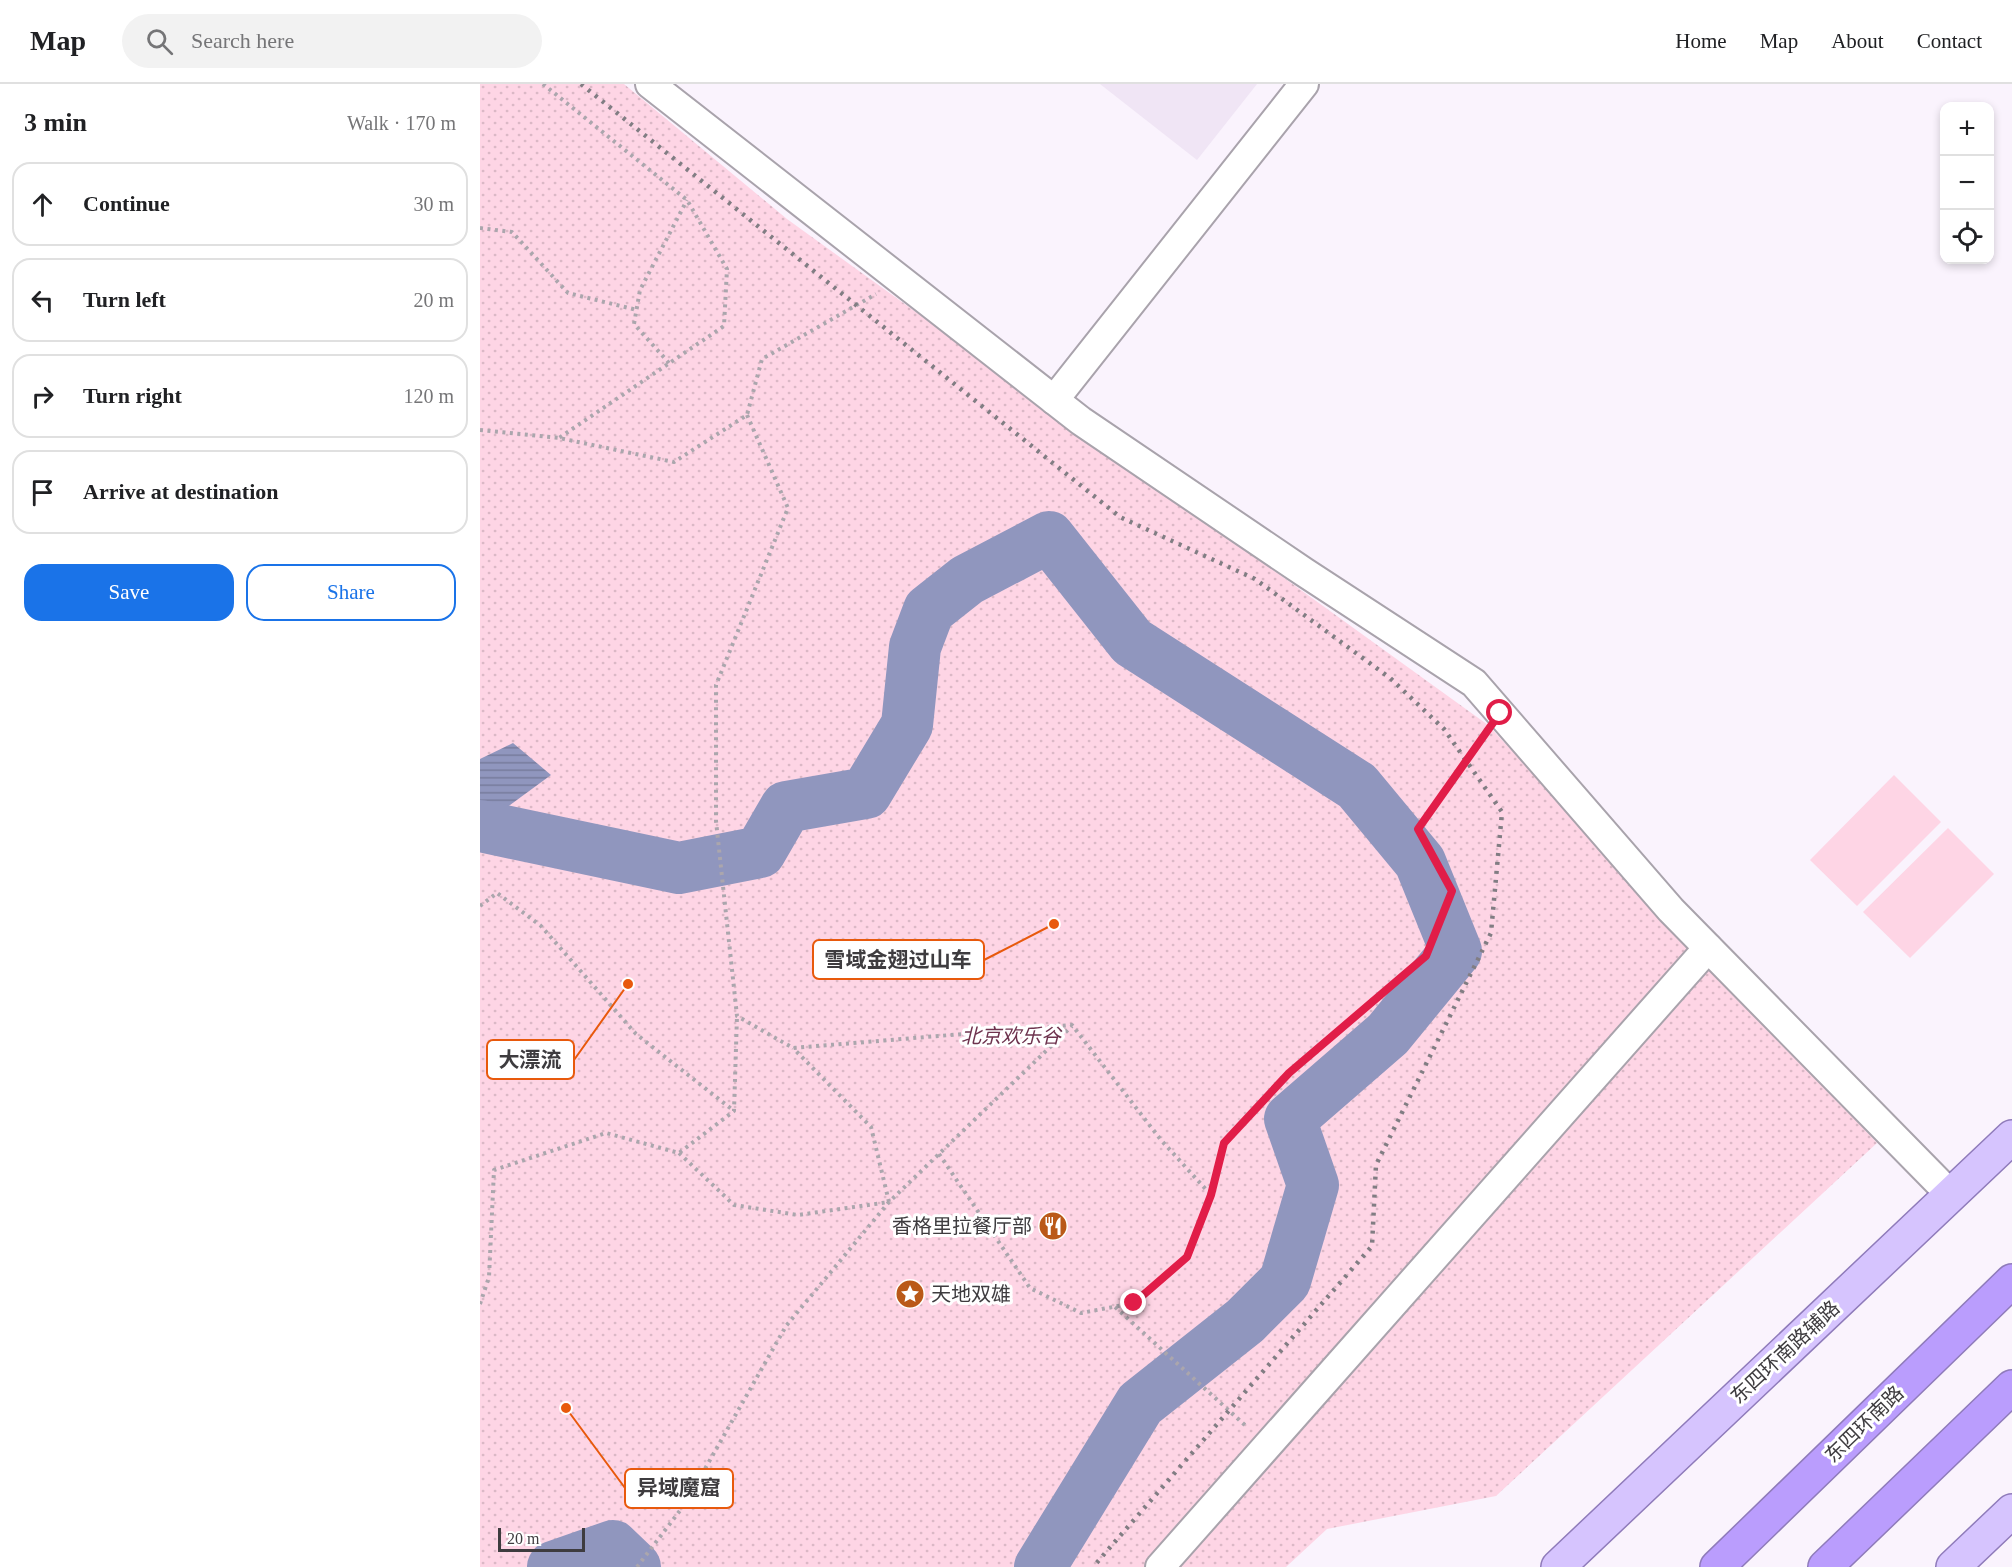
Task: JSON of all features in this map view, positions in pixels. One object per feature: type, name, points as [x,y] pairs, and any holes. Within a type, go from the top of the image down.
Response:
[{"type":"highway","name":"东四环南路","points":[[1717,1567],[2012,1281]]},
{"type":"highway","points":[[1825,1567],[2012,1387]]},
{"type":"main road","name":"东四环南路辅路","points":[[1558,1567],[2012,1137]]},
{"type":"main road","points":[[1953,1567],[2012,1510]]},
{"type":"lane","points":[[650,84],[1081,421],[1304,572],[1474,683],[1671,910],[1951,1195]]},
{"type":"lane","points":[[1054,400],[1304,84]]},
{"type":"lane","points":[[1160,1567],[1708,948]]},
{"type":"path","points":[[543,84],[687,200],[727,268],[724,326],[558,438]]},
{"type":"path","points":[[669,363],[634,324],[640,290],[687,200]]},
{"type":"path","points":[[480,228],[512,232],[568,293],[637,310]]},
{"type":"path","points":[[734,1111],[737,1016],[716,821],[716,685],[788,508],[747,415],[762,358],[876,294]]},
{"type":"path","points":[[480,430],[558,438],[674,462],[747,415]]},
{"type":"path","points":[[939,1154],[1030,1288],[1081,1313],[1134,1303],[1187,1257],[1211,1195],[1224,1143],[1289,1073],[1426,956],[1452,891],[1418,829],[1500,713]]},
{"type":"path","points":[[480,906],[497,893],[542,926],[636,1034],[734,1111]]},
{"type":"path","points":[[737,1016],[793,1048],[871,1127],[889,1202]]},
{"type":"path","points":[[1072,1025],[1161,1140],[1211,1195]]},
{"type":"path","points":[[793,1048],[1072,1025]]},
{"type":"path","points":[[637,1567],[685,1504],[786,1326],[889,1202],[1072,1025]]},
{"type":"path","points":[[679,1153],[734,1111]]},
{"type":"path","points":[[480,1304],[489,1277],[494,1170],[606,1133],[679,1153],[734,1205],[798,1215],[889,1202]]},
{"type":"path","points":[[1114,1307],[1267,1446]]},
{"type":"shaded area","points":[[1100,84],[1257,84],[1197,160]]},
{"type":"green space","name":"北京欢乐谷","points":[[480,84],[624,84],[787,219],[1488,725],[1877,1143],[1496,1496],[1327,1529],[1286,1567],[480,1567]]},
{"type":"green space","points":[[1894,775],[1941,822],[1857,906],[1810,860]]},
{"type":"green space","points":[[1948,828],[1994,874],[1910,958],[1863,912]]},
{"type":"water","points":[[513,743],[551,775],[480,827],[480,759]]},
{"type":"waterway","points":[[480,826],[679,868],[760,852],[786,807],[866,793],[907,725],[915,647],[929,610],[967,580],[1049,537],[1132,642],[1357,786],[1420,862],[1456,951],[1388,1034],[1290,1119],[1313,1185],[1285,1281],[1245,1321],[1140,1404],[1040,1567]]},
{"type":"waterway","points":[[553,1567],[613,1546],[635,1567]]},
{"type":"railway","points":[[581,84],[1120,517],[1255,579],[1390,678],[1444,729],[1502,812],[1491,933],[1376,1165],[1372,1246],[1093,1567]]},
{"type":"place","name":"雪域金翅过山车","points":[[1054,924]]},
{"type":"place","name":"大漂流","points":[[628,984]]},
{"type":"place","name":"香格里拉餐厅部","points":[[1053,1226]]},
{"type":"place","name":"天地双雄","points":[[910,1294]]},
{"type":"place","name":"异域魔窟","points":[[566,1408]]},
{"type":"route","points":[[1134,1303],[1187,1257],[1211,1195],[1224,1143],[1289,1073],[1426,956],[1452,891],[1418,829],[1500,713]]}]
